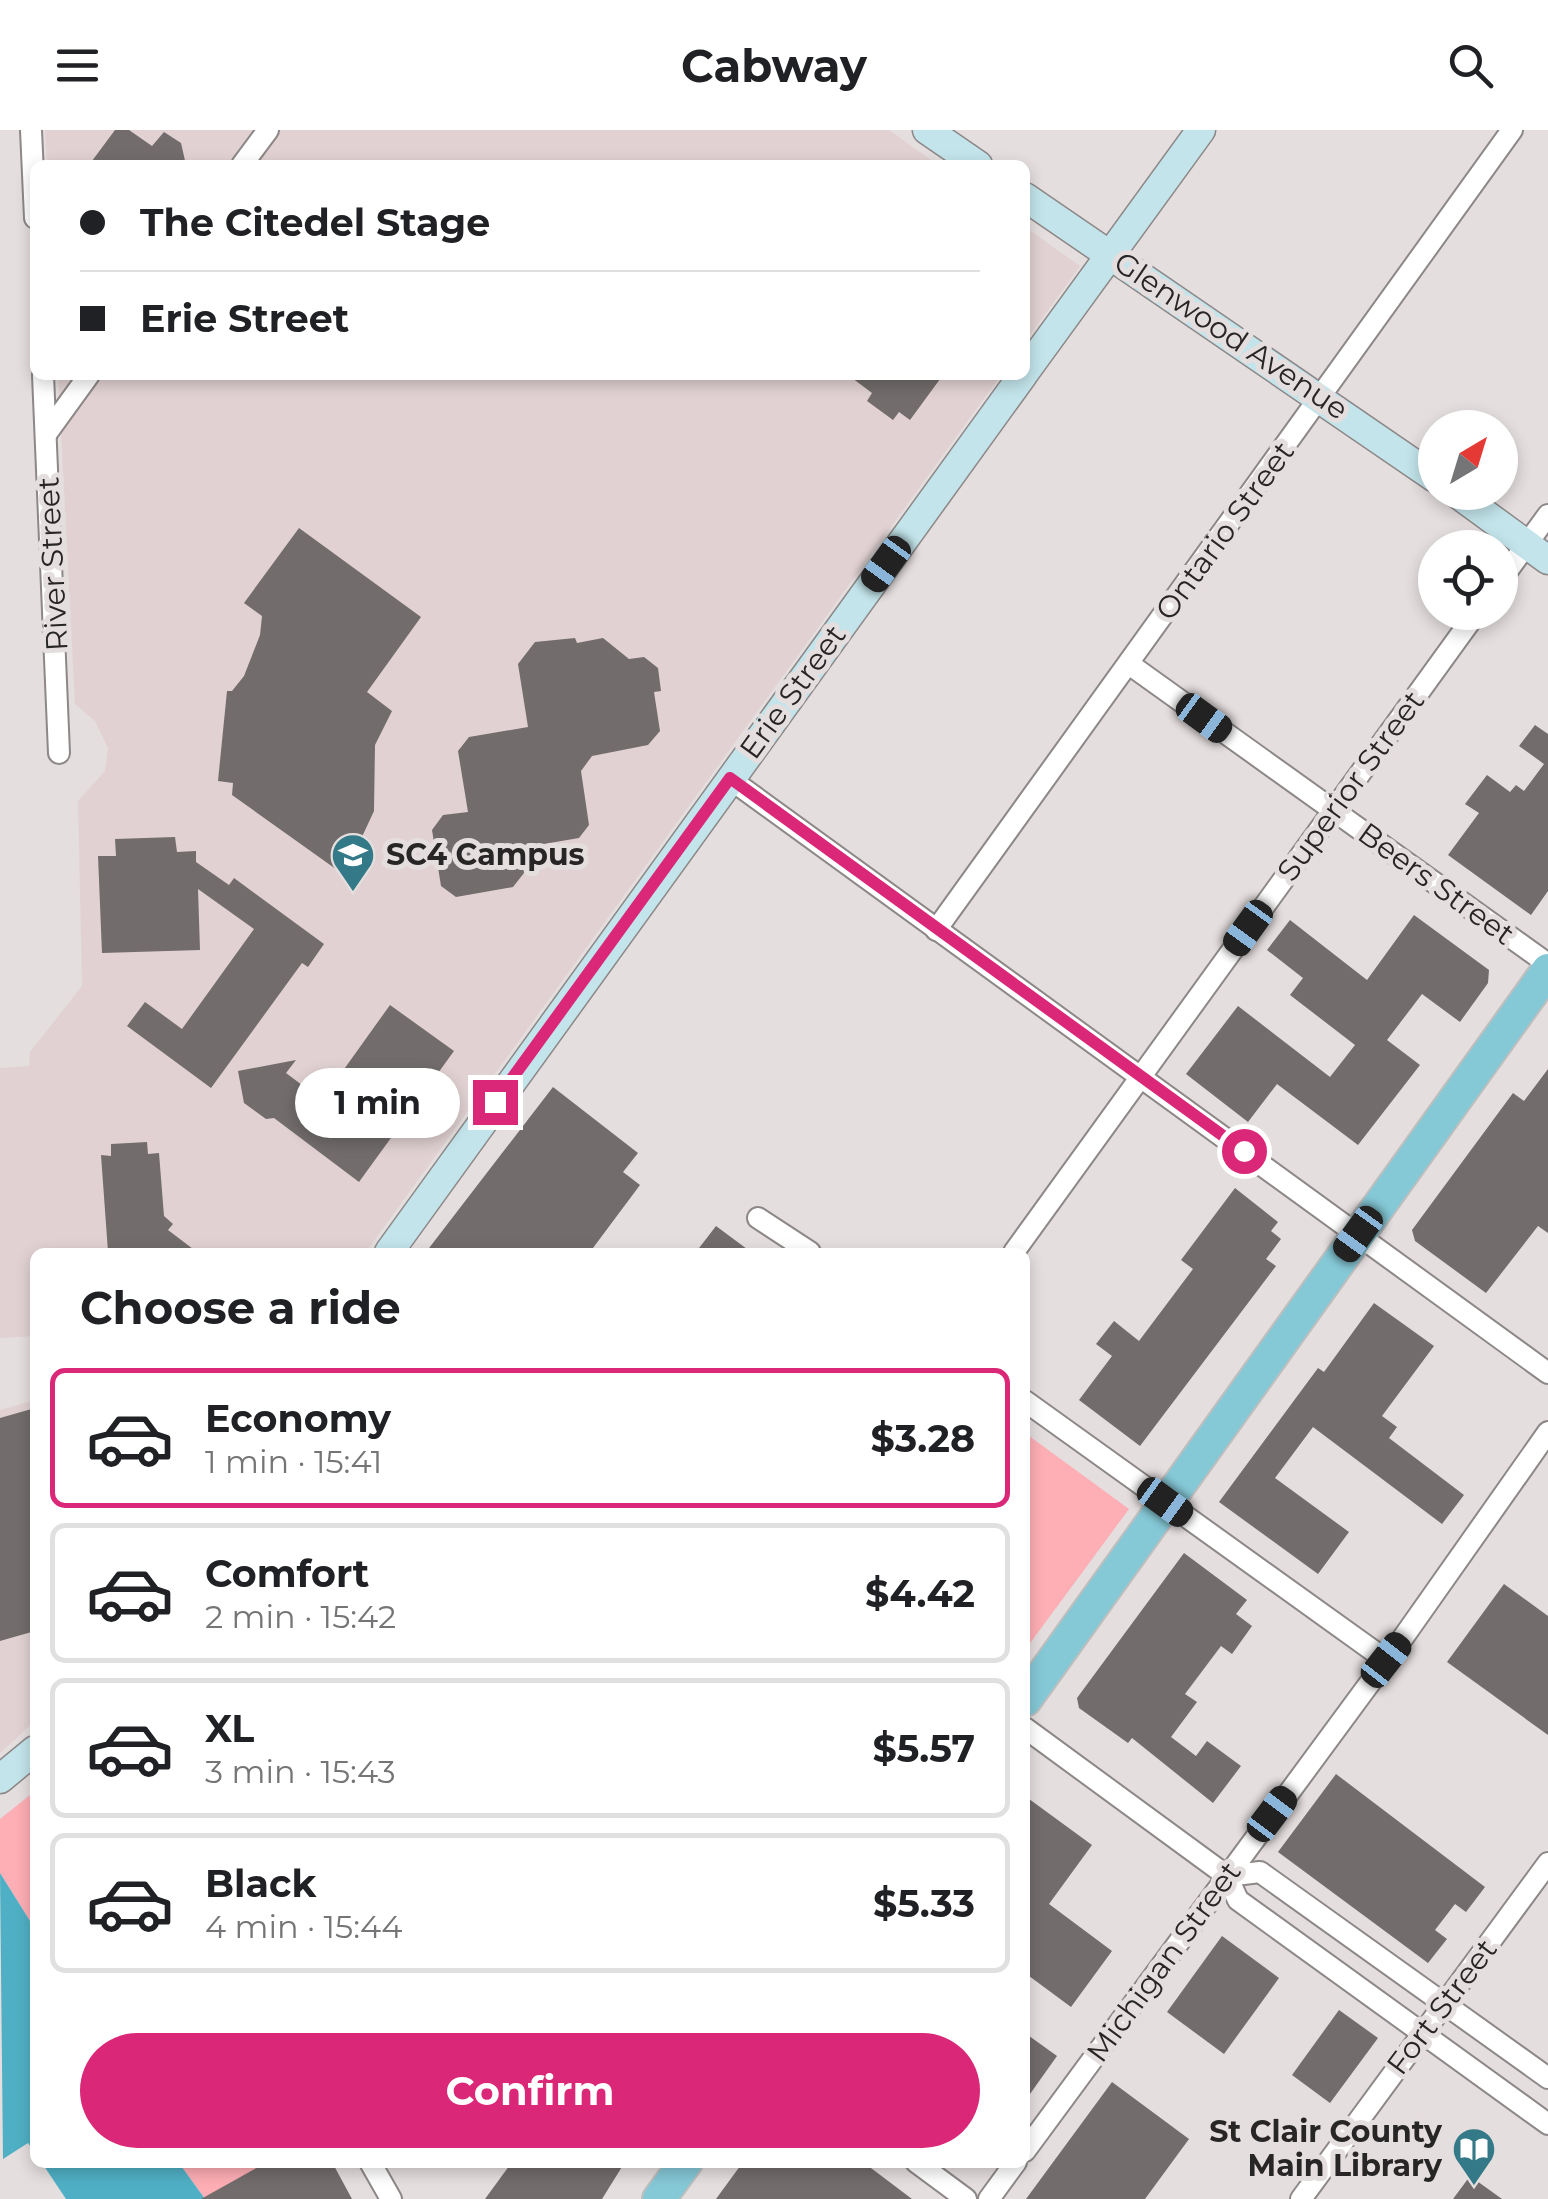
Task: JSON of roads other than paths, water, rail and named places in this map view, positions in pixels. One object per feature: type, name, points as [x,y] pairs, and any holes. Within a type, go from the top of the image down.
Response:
[{"type":"main road","points":[[1030,1693],[1548,967]]},
{"type":"main road","points":[[659,2199],[682,2168]]},
{"type":"street","points":[[30,130],[32,160]]},
{"type":"street","points":[[246,160],[268,130]]},
{"type":"street","points":[[927,130],[971,160]]},
{"type":"street","name":"Erie Street","points":[[1030,366],[1201,130]]},
{"type":"street","name":"Ontario Street","points":[[936,930],[1512,130]]},
{"type":"street","name":"Glenwood Avenue","points":[[1030,200],[1418,466]]},
{"type":"street","name":"River Street","points":[[43,380],[60,753]]},
{"type":"street","points":[[47,434],[85,380]]},
{"type":"street","name":"Erie Street","points":[[392,1248],[1020,380]]},
{"type":"street","points":[[1480,510],[1537,552],[1548,515]]},
{"type":"street","name":"Superior Street","points":[[1017,1248],[1464,630]]},
{"type":"street","name":"Beers Street","points":[[1129,664],[1548,967]]},
{"type":"street","points":[[730,778],[1548,1373]]},
{"type":"street","points":[[758,1218],[804,1248]]},
{"type":"street","points":[[1030,1405],[1386,1660]]},
{"type":"street","name":"Michigan Street","points":[[1030,2144],[1386,1660],[1548,1432]]},
{"type":"street","points":[[1030,1732],[1226,1876],[1238,1900],[1548,2124]]},
{"type":"street","points":[[7,1774],[30,1754]]},
{"type":"street","name":"Fort Street","points":[[1301,2199],[1548,1863]]},
{"type":"street","points":[[1226,1876],[1260,1872],[1548,2078]]},
{"type":"street","points":[[373,2168],[391,2199]]},
{"type":"street","points":[[924,2168],[966,2199]]},
{"type":"street","points":[[989,2199],[1012,2168]]},
{"type":"water","points":[[0,1873],[30,1921],[30,2146],[28,2143],[3,2159]]},
{"type":"water","points":[[45,2168],[183,2168],[205,2199],[66,2199]]},
{"type":"place","name":"SC4 Campus","points":[[353,893]]},
{"type":"place","name":"St Clair County Main Library","points":[[1474,2187]]}]
